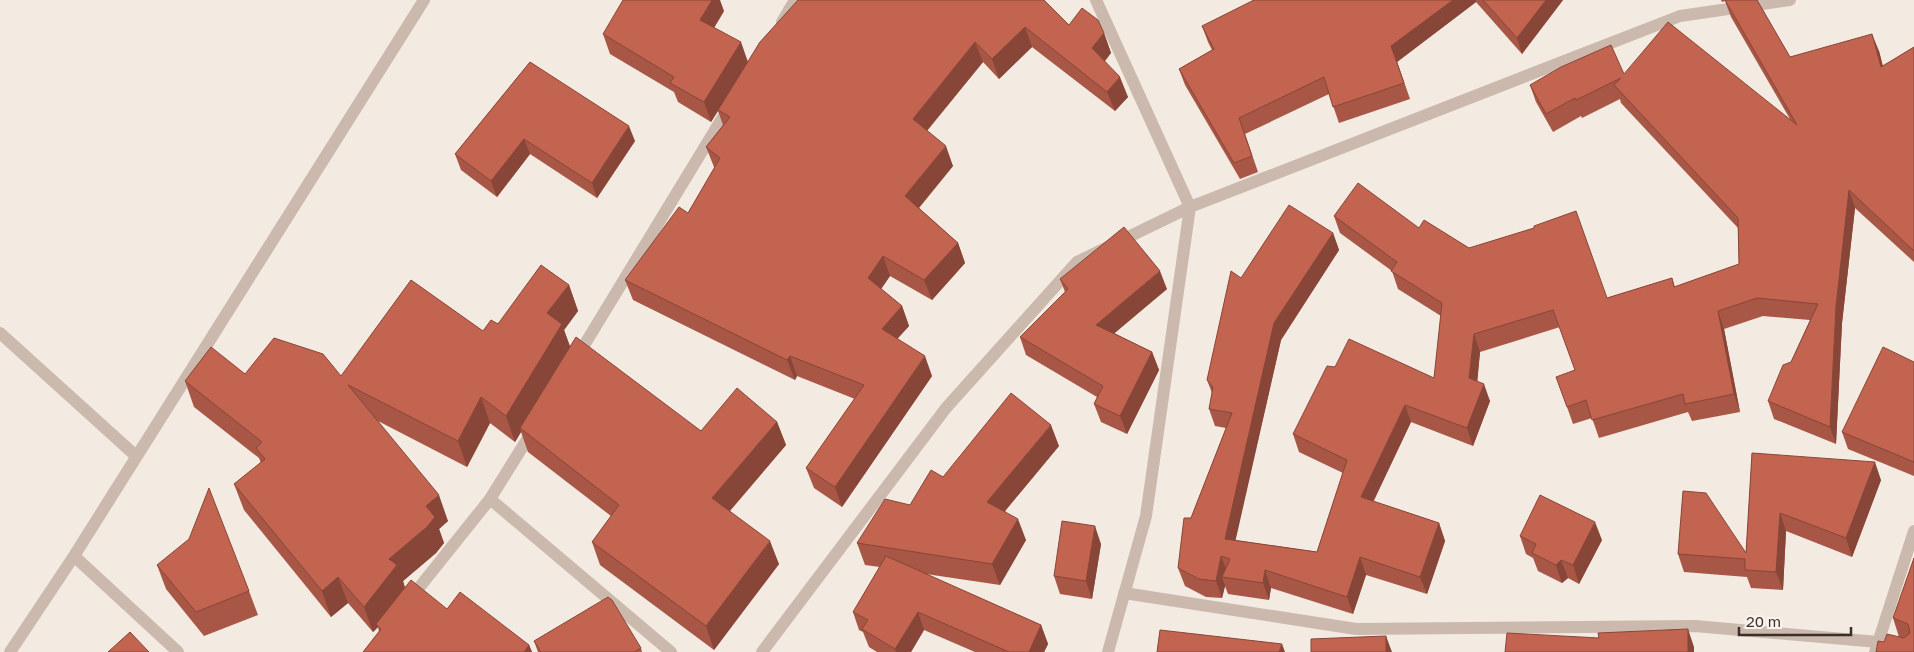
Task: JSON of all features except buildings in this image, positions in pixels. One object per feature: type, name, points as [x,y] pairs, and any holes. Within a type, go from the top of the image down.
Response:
[{"type":"street","points":[[10,652],[74,556],[424,0]]},
{"type":"street","points":[[774,34],[795,0]]},
{"type":"street","points":[[1096,0],[1190,207],[1146,516],[1108,652]]},
{"type":"street","points":[[762,652],[946,408],[1077,262],[1190,207],[1680,16],[1790,0]]},
{"type":"street","points":[[573,364],[738,93]]},
{"type":"street","points":[[0,333],[136,456]]},
{"type":"street","points":[[404,606],[490,499],[537,423]]},
{"type":"street","points":[[490,499],[671,652]]},
{"type":"street","points":[[1877,647],[1914,531]]},
{"type":"street","points":[[74,556],[178,652]]},
{"type":"street","points":[[1124,593],[1356,629],[1695,626],[1911,652]]}]
